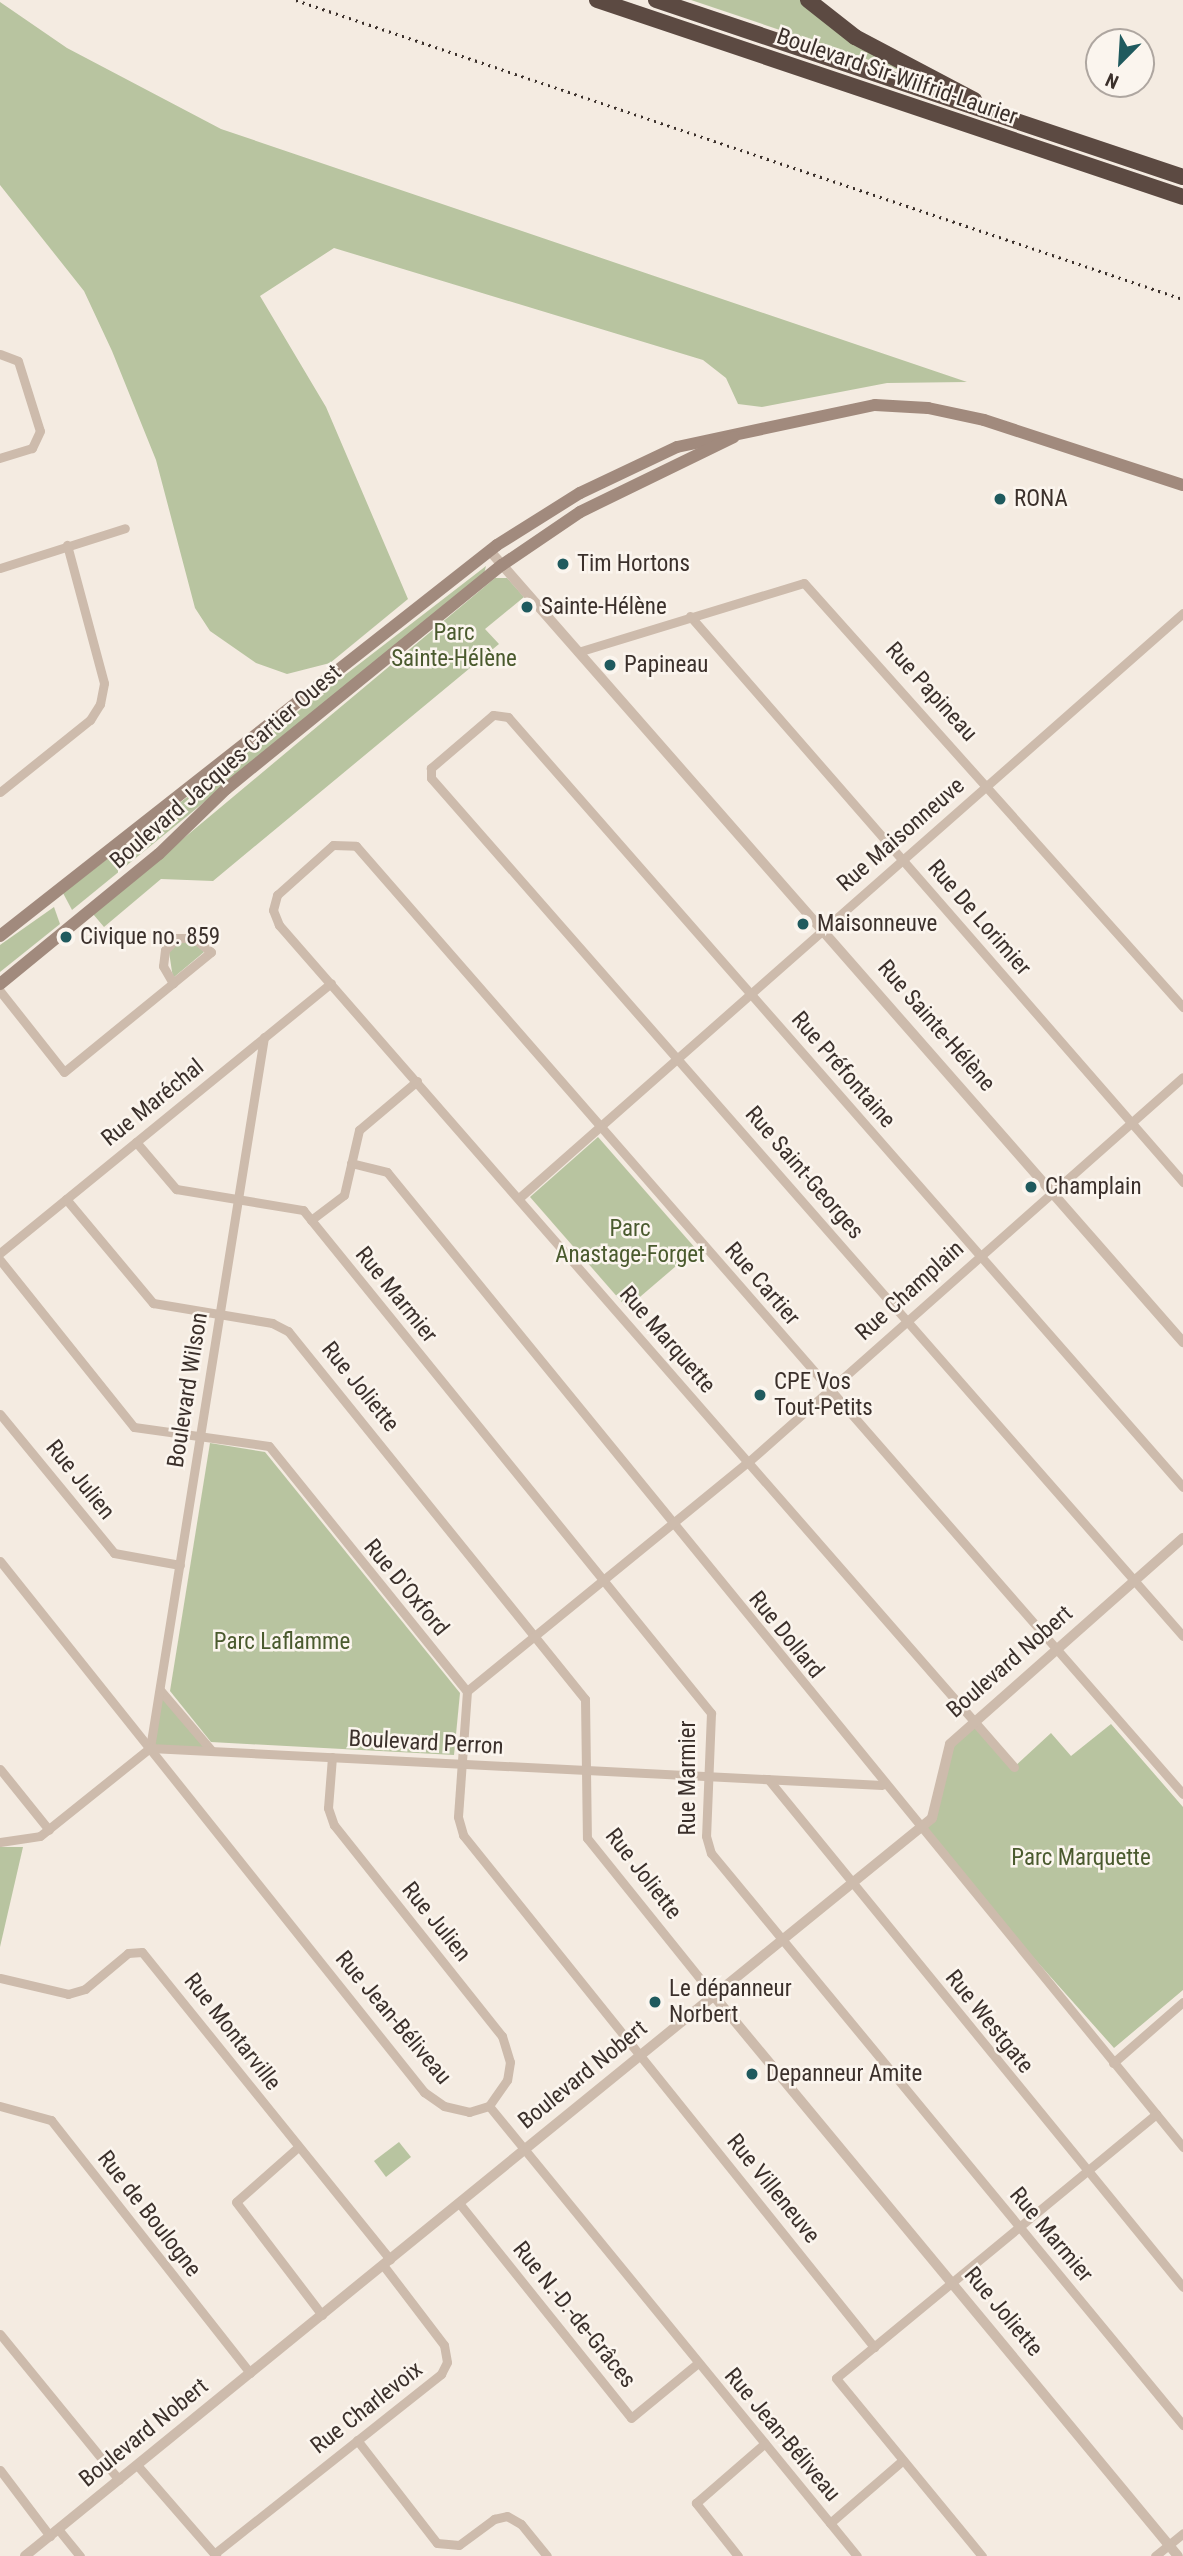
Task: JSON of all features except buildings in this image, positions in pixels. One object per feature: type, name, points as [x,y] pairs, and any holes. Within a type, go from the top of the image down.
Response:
[{"type":"highway","name":"Boulevard Sir-Wilfrid-Laurier","points":[[597,0],[1183,197]]},
{"type":"highway","name":"Boulevard Sir-Wilfrid-Laurier","points":[[656,0],[1183,177]]},
{"type":"highway","points":[[808,0],[855,37],[1003,117]]},
{"type":"main road","name":"Boulevard Jacques-Cartier Ouest","points":[[0,985],[159,854],[226,789],[502,565],[580,512],[734,437],[875,405],[928,408],[984,420],[1183,485]]},
{"type":"main road","name":"Boulevard Jacques-Cartier Ouest","points":[[0,936],[490,551],[633,466],[714,436],[734,437]]},
{"type":"street","points":[[0,354],[18,361],[40,431],[32,448],[0,457]]},
{"type":"street","points":[[0,568],[125,528]]},
{"type":"street","points":[[0,792],[90,720],[100,704],[104,683],[67,545]]},
{"type":"street","name":"Rue Sainte-Hélène","points":[[490,551],[824,929],[1183,1342]]},
{"type":"street","name":"Rue Papineau","points":[[578,652],[804,583],[988,785],[1183,1007]]},
{"type":"street","name":"Rue Maisonneuve","points":[[519,1198],[1183,613]]},
{"type":"street","name":"Rue De Lorimier","points":[[690,616],[1183,1182]]},
{"type":"street","name":"Rue Préfontaine","points":[[465,738],[493,715],[508,717],[1183,1487]]},
{"type":"street","name":"Rue Saint-Georges","points":[[465,738],[431,768],[431,778],[1183,1636]]},
{"type":"street","name":"Rue Cartier","points":[[303,872],[333,845],[356,846],[1183,1793]]},
{"type":"street","name":"Rue Marquette","points":[[303,872],[277,895],[273,910],[331,983],[1014,1767]]},
{"type":"street","points":[[0,991],[64,1072],[173,984],[211,952],[194,938],[177,938],[165,950],[163,966],[173,984]]},
{"type":"street","name":"Rue Maréchal","points":[[0,1254],[331,983]]},
{"type":"street","name":"Boulevard Wilson","points":[[150,1748],[264,1037]]},
{"type":"street","name":"Rue Champlain","points":[[467,1691],[673,1526],[747,1463],[979,1254],[1183,1077]]},
{"type":"street","points":[[311,1220],[344,1195],[359,1130],[416,1081]]},
{"type":"street","name":"Rue Marmier","points":[[136,1142],[176,1189],[303,1210],[711,1713],[707,1845],[1183,2425]]},
{"type":"street","name":"Rue Dollard","points":[[351,1163],[387,1172],[882,1785],[1183,2147]]},
{"type":"street","name":"Rue Joliette","points":[[66,1199],[148,1299],[220,1315],[278,1324],[288,1331],[588,1704],[585,1827],[590,1843],[1178,2556]]},
{"type":"street","name":"Rue D'Oxford","points":[[0,1260],[134,1427],[269,1446],[467,1691]]},
{"type":"street","name":"Rue Julien","points":[[0,1414],[114,1553],[180,1565]]},
{"type":"street","name":"Boulevard Nobert","points":[[25,2556],[932,1818],[947,1750],[974,1720],[1183,1538]]},
{"type":"street","name":"Rue Jean-Béliveau","points":[[0,1561],[424,2092],[444,2106],[469,2112],[489,2106],[857,2556]]},
{"type":"street","points":[[160,1690],[212,1751]]},
{"type":"street","points":[[467,1691],[458,1817],[463,1835],[641,2054]]},
{"type":"street","points":[[0,1842],[31,1839],[49,1830],[150,1748]]},
{"type":"street","name":"Boulevard Perron","points":[[150,1748],[882,1785]]},
{"type":"street","name":"Rue Julien","points":[[332,1757],[328,1808],[334,1825],[502,2036],[510,2062],[507,2080],[489,2106]]},
{"type":"street","points":[[0,1769],[49,1830]]},
{"type":"street","name":"Rue Westgate","points":[[768,1779],[851,1884],[1183,2287]]},
{"type":"street","name":"Rue Montarville","points":[[0,1978],[68,1994],[85,1989],[128,1953],[142,1952],[386,2262]]},
{"type":"street","points":[[1113,2063],[1183,2002]]},
{"type":"street","name":"Rue Villeneuve","points":[[641,2054],[874,2347]]},
{"type":"street","name":"Rue de Boulogne","points":[[0,2106],[51,2120],[250,2373]]},
{"type":"street","points":[[982,2556],[836,2378],[1156,2114]]},
{"type":"street","points":[[297,2148],[236,2202],[322,2315]]},
{"type":"street","name":"Rue N.-D.-de-Grâces","points":[[459,2203],[631,2418],[698,2363]]},
{"type":"street","name":"Rue Charlevoix","points":[[215,2555],[440,2374],[447,2362],[444,2345],[386,2262]]},
{"type":"street","points":[[0,2334],[119,2480]]},
{"type":"street","points":[[357,2440],[438,2543],[459,2545],[494,2519],[507,2516],[521,2524],[547,2556]]},
{"type":"street","points":[[738,2556],[696,2503],[765,2442]]},
{"type":"street","points":[[830,2523],[903,2460]]},
{"type":"street","points":[[138,2465],[215,2555]]},
{"type":"street","points":[[0,2470],[54,2533],[80,2556]]},
{"type":"street","points":[[1155,2556],[1183,2533]]},
{"type":"green space","points":[[691,0],[802,0],[900,65],[899,70]]},
{"type":"green space","points":[[0,2],[67,48],[221,129],[967,382],[887,383],[762,407],[738,404],[726,378],[703,360],[334,248],[260,296],[326,407],[408,599],[330,663],[287,674],[256,663],[210,631],[195,608],[156,460],[112,351],[84,291],[0,185]]},
{"type":"green space","points":[[486,566],[484,574],[72,910],[63,893]]},
{"type":"green space","name":"Parc Sainte-Hélène","points":[[495,578],[507,578],[524,597],[485,629],[499,644],[213,881],[161,879],[104,927],[93,914]]},
{"type":"green space","points":[[54,907],[60,924],[0,972],[0,945]]},
{"type":"green space","points":[[179,942],[193,942],[204,952],[173,978],[169,952]]},
{"type":"green space","name":"Parc Anastage-Forget","points":[[598,1137],[696,1249],[627,1308],[530,1197]]},
{"type":"green space","name":"Parc Laflamme","points":[[210,1443],[265,1452],[460,1693],[454,1755],[211,1742],[170,1691]]},
{"type":"green space","points":[[160,1690],[212,1751],[150,1748]]},
{"type":"green space","name":"Parc Marquette","points":[[974,1720],[1014,1767],[1051,1733],[1071,1756],[1111,1724],[1183,1807],[1183,1990],[1114,2048],[919,1829],[936,1815],[945,1764],[960,1733]]},
{"type":"green space","points":[[0,1847],[23,1847],[0,1947]]},
{"type":"green space","points":[[399,2142],[411,2157],[386,2177],[374,2161]]},
{"type":"railway","points":[[296,0],[1183,299]]},
{"type":"place","name":"RONA","points":[[1000,499]]},
{"type":"place","name":"Tim Hortons","points":[[563,564]]},
{"type":"place","name":"Sainte-Hélène","points":[[527,607]]},
{"type":"place","name":"Papineau","points":[[610,665]]},
{"type":"place","name":"Maisonneuve","points":[[803,924]]},
{"type":"place","name":"Civique no. 859","points":[[66,937]]},
{"type":"place","name":"Champlain","points":[[1031,1187]]},
{"type":"place","name":"CPE Vos Tout-Petits","points":[[760,1395]]},
{"type":"place","name":"Le dépanneur Norbert","points":[[655,2002]]},
{"type":"place","name":"Depanneur Amite","points":[[752,2074]]}]
